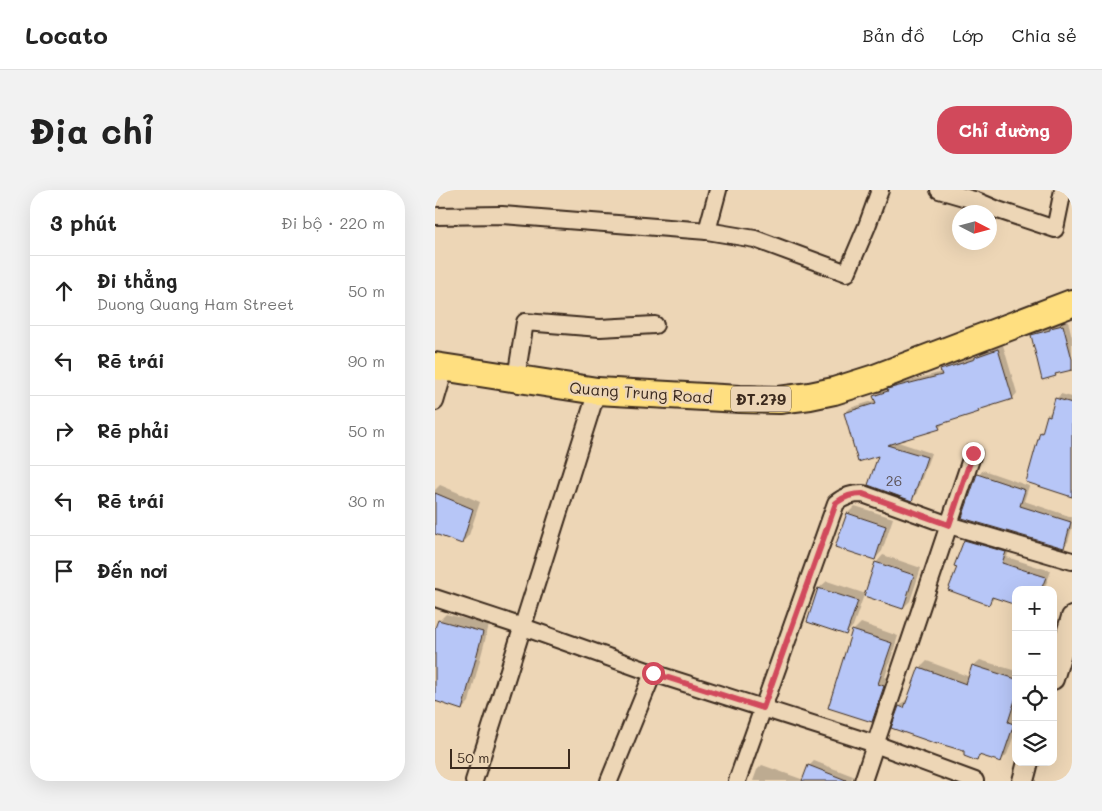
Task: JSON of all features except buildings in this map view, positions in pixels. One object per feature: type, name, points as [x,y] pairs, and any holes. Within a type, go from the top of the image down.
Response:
[{"type":"main road","name":"Quang Trung Road","points":[[440,367],[597,391],[779,400],[834,391],[875,378],[1072,303]]},
{"type":"street","points":[[707,231],[718,190]]},
{"type":"street","points":[[435,216],[502,215],[707,231],[755,239],[847,273],[880,190]]},
{"type":"street","points":[[939,190],[977,201],[1055,229],[1063,190]]},
{"type":"street","points":[[516,378],[525,322],[600,328],[655,325]]},
{"type":"street","points":[[435,402],[440,367]]},
{"type":"street","points":[[474,781],[597,391]]},
{"type":"street","points":[[863,781],[973,453]]},
{"type":"street","points":[[737,781],[836,503],[845,496],[863,494],[949,525],[1072,561]]},
{"type":"street","points":[[435,598],[653,673],[875,744],[975,781]]},
{"type":"street","points":[[1054,676],[1072,617]]},
{"type":"street","points":[[609,781],[653,673]]},
{"type":"street","points":[[1023,781],[1027,766]]},
{"type":"route","points":[[653,673],[763,708],[836,503],[845,496],[863,494],[949,525],[973,453]]}]
